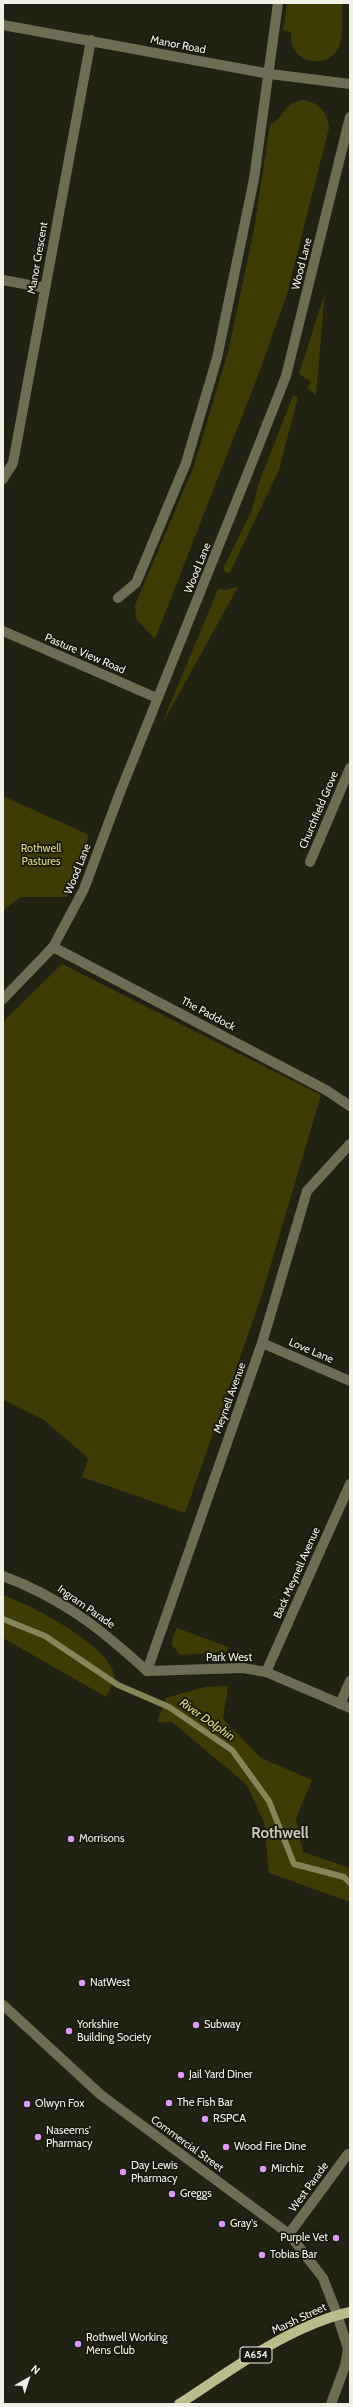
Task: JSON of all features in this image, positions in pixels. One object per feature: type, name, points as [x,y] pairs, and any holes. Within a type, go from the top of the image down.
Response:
[{"type":"main road","name":"Marsh Street","points":[[179,2404],[278,2342],[315,2322],[337,2314],[350,2312]]},
{"type":"street","points":[[118,598],[136,583],[186,463],[217,358],[254,179],[270,74],[278,3]]},
{"type":"street","name":"Manor Road","points":[[3,25],[270,74],[350,84]]},
{"type":"street","name":"Manor Crescent","points":[[3,479],[13,463],[91,40]]},
{"type":"street","name":"Wood Lane","points":[[3,999],[53,947],[84,889],[157,698],[286,376],[350,117]]},
{"type":"street","points":[[3,280],[45,288]]},
{"type":"street","name":"Pasture View Road","points":[[3,631],[157,698]]},
{"type":"street","name":"Churchfield Grove","points":[[310,862],[350,768]]},
{"type":"street","name":"The Paddock","points":[[53,947],[326,1090],[350,1106]]},
{"type":"street","name":"Meynell Avenue","points":[[147,1671],[262,1343],[307,1191],[350,1144]]},
{"type":"street","name":"Love Lane","points":[[262,1343],[350,1381]]},
{"type":"street","name":"Back Meynell Avenue","points":[[266,1672],[350,1484]]},
{"type":"street","name":"Ingram Parade","points":[[3,1576],[48,1594],[73,1610],[147,1671]]},
{"type":"street","name":"Park West","points":[[147,1671],[243,1668],[266,1672],[350,1708]]},
{"type":"street","points":[[340,1704],[350,1680]]},
{"type":"street","name":"Commercial Street","points":[[3,2005],[101,2095],[289,2234],[323,2278],[337,2314],[348,2349],[345,2366],[331,2404]]},
{"type":"street","name":"West Parade","points":[[289,2234],[348,2154]]},
{"type":"green space","points":[[287,3],[342,3],[341,39],[338,49],[332,56],[325,60],[308,60],[301,57],[295,51],[292,43],[291,32],[283,30]]},
{"type":"green space","points":[[303,100],[314,103],[325,112],[329,128],[287,294],[259,373],[155,639],[136,619],[135,605],[194,466],[229,348],[254,229],[270,125],[279,118],[291,104]]},
{"type":"green space","points":[[325,292],[316,395],[307,388],[311,382],[299,374]]},
{"type":"green space","points":[[293,395],[298,397],[279,470],[230,572],[226,573],[223,569],[252,510],[258,485]]},
{"type":"green space","points":[[238,587],[161,726],[218,589],[225,590]]},
{"type":"green space","name":"Rothwell Pastures","points":[[3,796],[89,835],[67,897],[21,897],[3,910]]},
{"type":"green space","points":[[62,964],[321,1095],[261,1298],[185,1513],[82,1477],[88,1458],[44,1420],[3,1400],[3,1022]]},
{"type":"green space","points":[[3,1595],[49,1616],[83,1638],[98,1650],[108,1662],[114,1674],[113,1682],[106,1697],[3,1638]]},
{"type":"green space","points":[[177,1628],[228,1647],[227,1652],[180,1655],[172,1645],[173,1636]]},
{"type":"green space","points":[[228,1686],[223,1719],[261,1758],[312,1780],[296,1819],[303,1852],[350,1868],[350,1902],[269,1873],[264,1822],[247,1785],[172,1722],[157,1722],[166,1698],[204,1687]]},
{"type":"waterway","name":"River Dolphin","points":[[3,1619],[45,1636],[118,1685],[169,1707],[232,1750],[269,1801],[294,1864],[344,1877],[350,1883]]},
{"type":"place","name":"Morrisons","points":[[71,1839]]},
{"type":"place","name":"NatWest","points":[[82,1983]]},
{"type":"place","name":"Subway","points":[[196,2025]]},
{"type":"place","name":"Yorkshire Building Society","points":[[69,2031]]},
{"type":"place","name":"Jail Yard Diner","points":[[181,2075]]},
{"type":"place","name":"The Fish Bar","points":[[169,2103]]},
{"type":"place","name":"Olwyn Fox","points":[[27,2104]]},
{"type":"place","name":"RSPCA","points":[[205,2119]]},
{"type":"place","name":"Naseems' Pharmacy","points":[[38,2137]]},
{"type":"place","name":"Wood Fire Dine","points":[[226,2147]]},
{"type":"place","name":"Mirchiz","points":[[263,2169]]},
{"type":"place","name":"Day Lewis Pharmacy","points":[[123,2172]]},
{"type":"place","name":"Greggs","points":[[172,2194]]},
{"type":"place","name":"Gray's","points":[[222,2224]]},
{"type":"place","name":"Purple Vet","points":[[336,2238]]},
{"type":"place","name":"Tobias Bar","points":[[262,2255]]},
{"type":"place","name":"Rothwell Working Mens Club","points":[[78,2344]]},
{"type":"district","name":"Rothwell","points":[[280,1834]]}]
